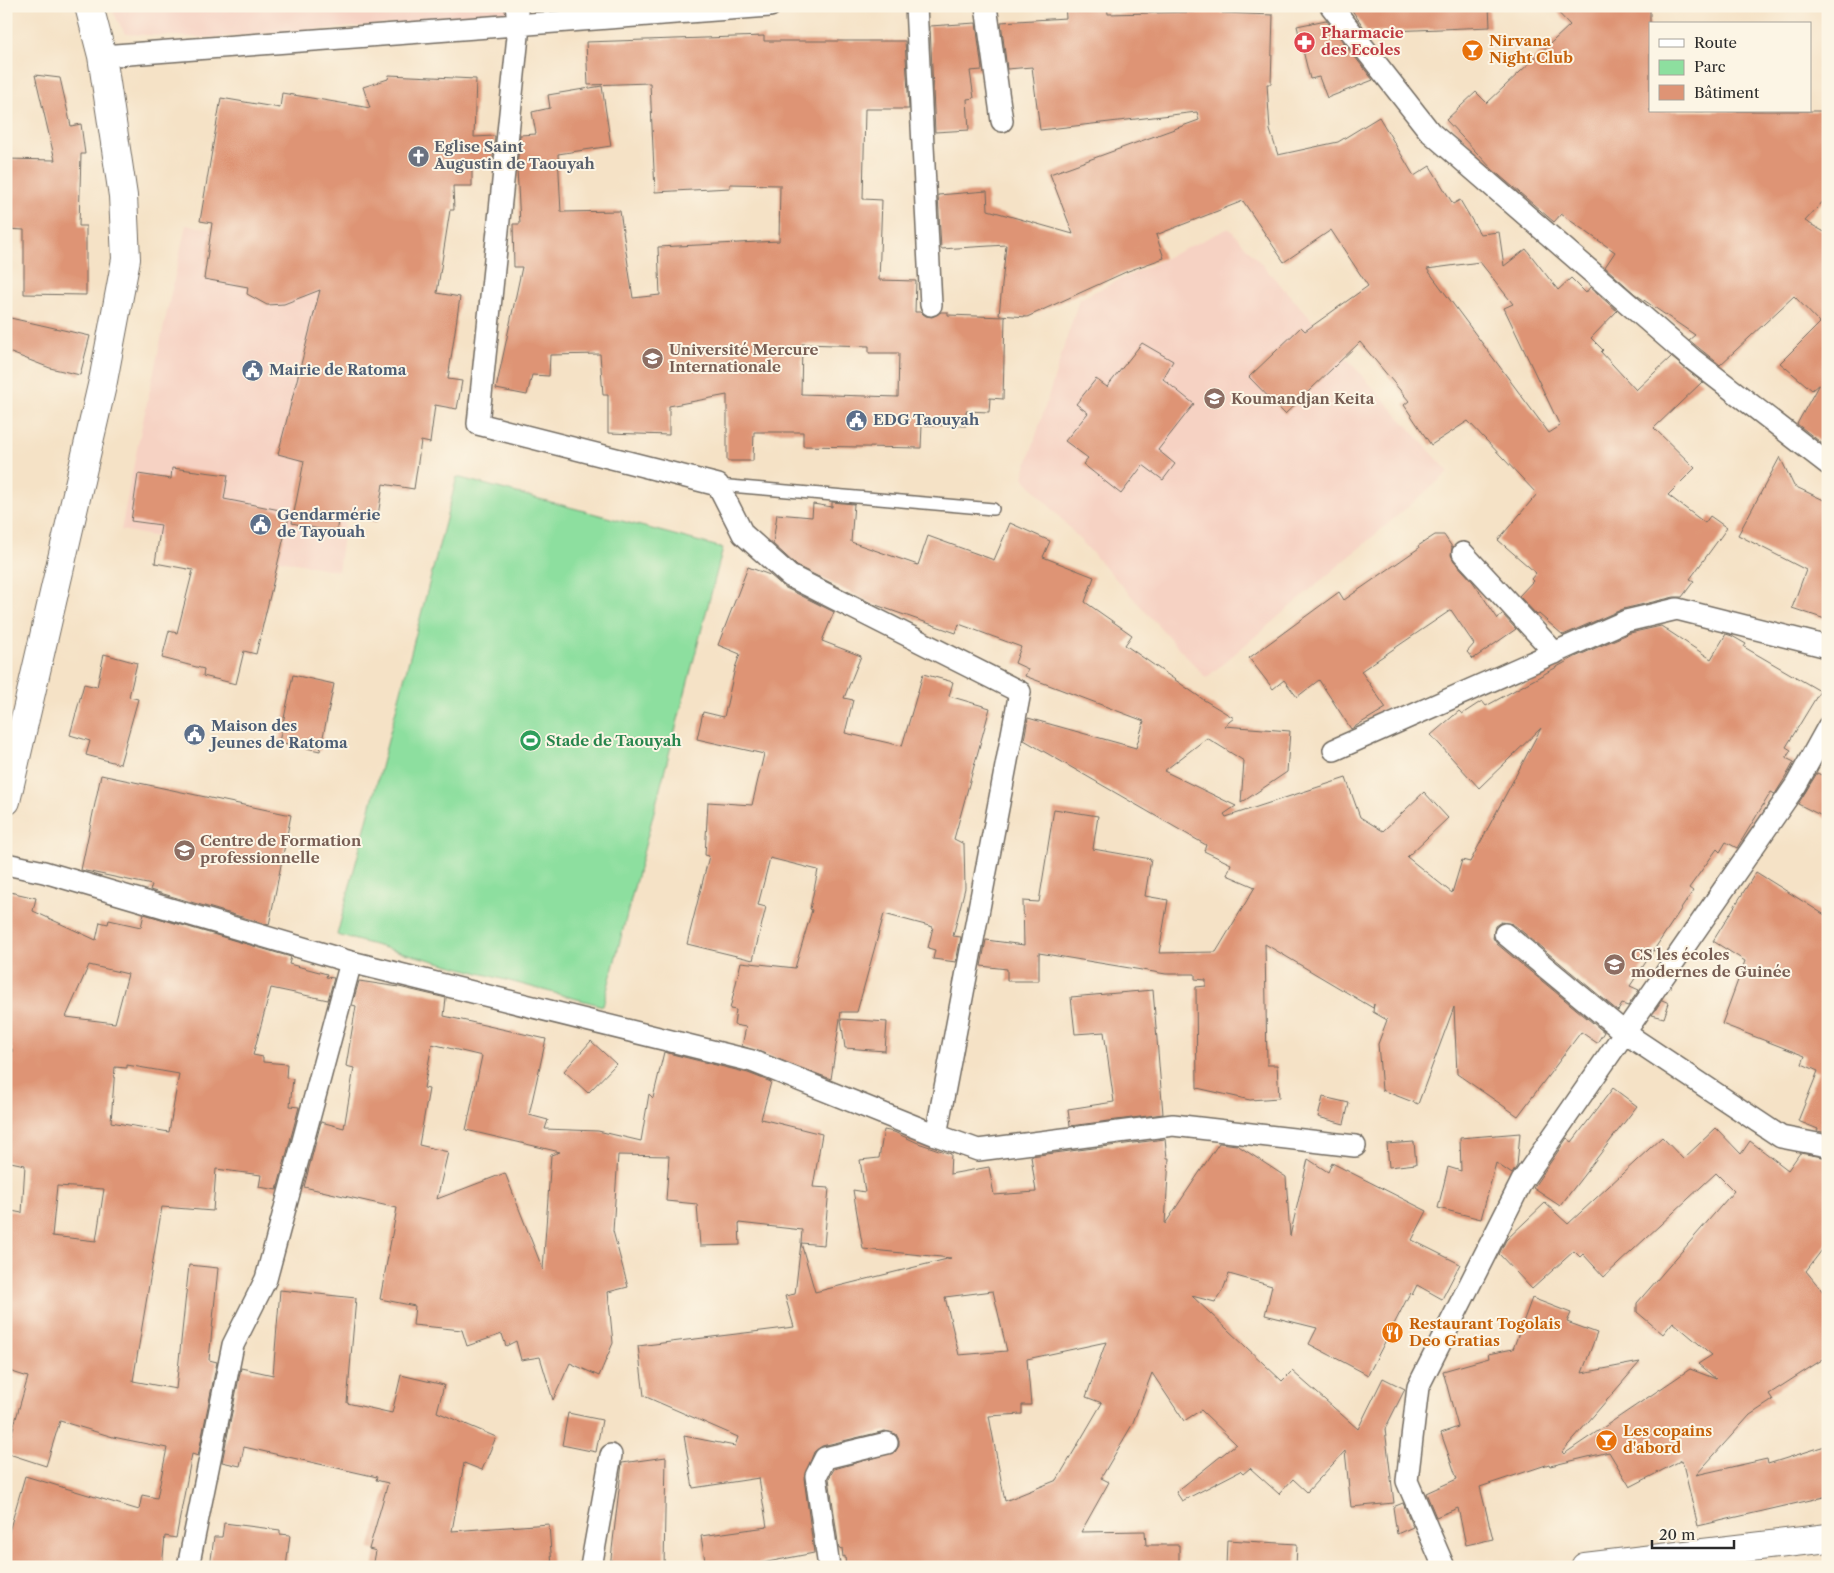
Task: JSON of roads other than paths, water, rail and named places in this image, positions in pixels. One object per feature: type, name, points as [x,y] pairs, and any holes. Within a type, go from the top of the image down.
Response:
[{"type":"main road","points":[[6,801],[103,381],[126,259],[123,196],[102,56],[89,6]]},
{"type":"main road","points":[[1585,1567],[1828,1538]]},
{"type":"street","points":[[102,56],[518,16],[770,6]]},
{"type":"street","points":[[916,6],[931,305]]},
{"type":"street","points":[[986,6],[1002,120]]},
{"type":"street","points":[[1331,6],[1430,132],[1692,359],[1828,464]]},
{"type":"street","points":[[518,16],[478,424],[718,486],[743,534],[790,576],[1020,692],[936,1135]]},
{"type":"street","points":[[1463,553],[1555,653]]},
{"type":"street","points":[[1334,750],[1626,621],[1677,609],[1828,647]]},
{"type":"street","points":[[1444,1567],[1407,1481],[1418,1387],[1522,1181],[1796,785],[1828,727]]},
{"type":"street","points":[[6,864],[44,872],[351,962],[752,1062],[978,1150],[1174,1125],[1355,1146]]},
{"type":"street","points":[[1505,934],[1625,1033],[1781,1138],[1828,1146]]},
{"type":"street","points":[[188,1567],[233,1345],[266,1279],[351,962]]},
{"type":"street","points":[[829,1567],[816,1476],[825,1458],[888,1443]]},
{"type":"street","points":[[591,1567],[611,1455]]},
{"type":"lane","points":[[718,486],[993,509]]},
{"type":"place","name":"Pharmacie des Ecoles","points":[[1305,42]]},
{"type":"place","name":"Nirvana Night Club","points":[[1473,50]]},
{"type":"place","name":"Eglise Saint Augustin de Taouyah","points":[[418,156]]},
{"type":"place","name":"Université Mercure Internationale","points":[[653,359]]},
{"type":"place","name":"Mairie de Ratoma","points":[[253,370]]},
{"type":"place","name":"Koumandjan Keita","points":[[1215,399]]},
{"type":"place","name":"EDG Taouyah","points":[[857,420]]},
{"type":"place","name":"Gendarmérie de Tayouah","points":[[261,524]]},
{"type":"place","name":"Maison des Jeunes de Ratoma","points":[[195,735]]},
{"type":"place","name":"Stade de Taouyah","points":[[530,741]]},
{"type":"place","name":"Centre de Formation professionnelle","points":[[184,850]]},
{"type":"place","name":"CS les écoles modernes de Guinée","points":[[1615,964]]},
{"type":"place","name":"Restaurant Togolais Deo Gratias","points":[[1393,1333]]},
{"type":"place","name":"Les copains d'abord","points":[[1607,1440]]}]
